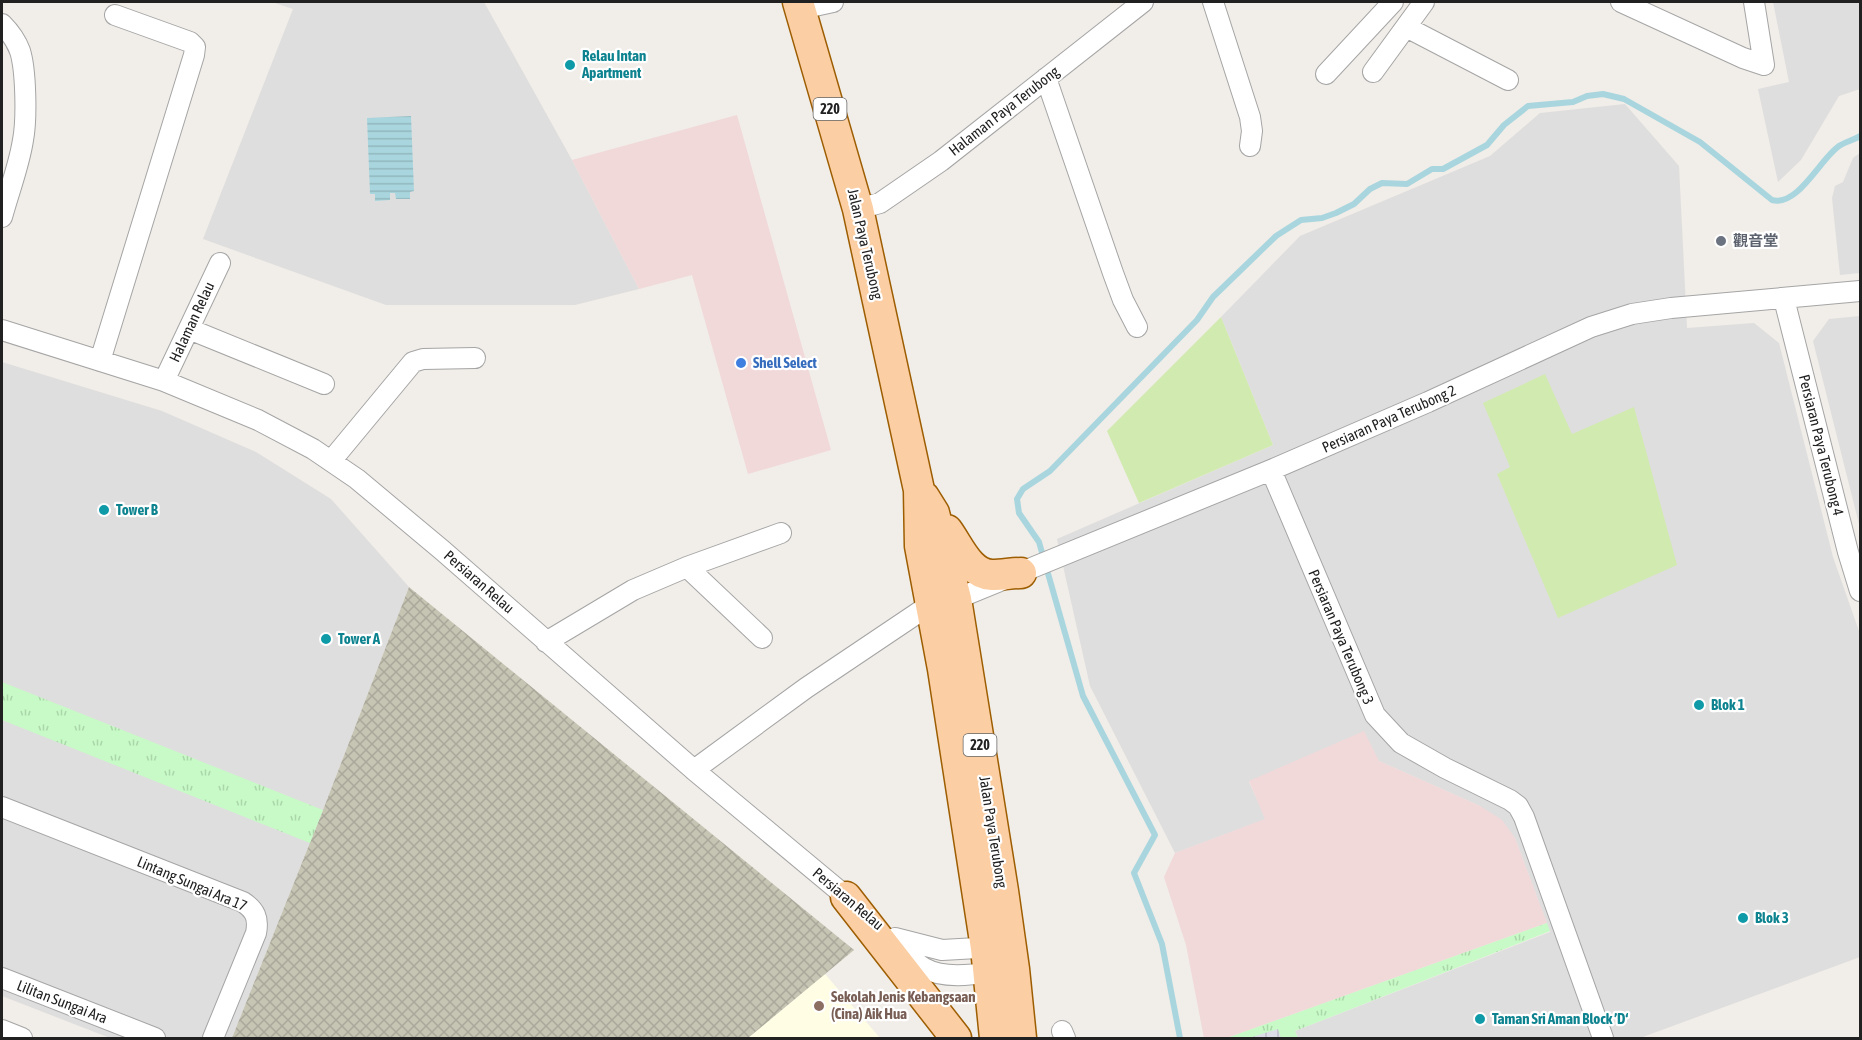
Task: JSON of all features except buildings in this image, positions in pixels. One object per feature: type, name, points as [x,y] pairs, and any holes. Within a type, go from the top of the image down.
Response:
[{"type":"main road","name":"Jalan Paya Terubong","points":[[799,5],[858,209],[927,502],[920,539],[944,602],[943,669],[1000,958],[1021,1038]]},
{"type":"main road","points":[[927,502],[967,561],[980,573],[992,575],[1025,571]]},
{"type":"main road","points":[[846,897],[956,1038]]},
{"type":"main road","name":"Jalan Paya Terubong","points":[[995,1038],[1000,958]]},
{"type":"street","points":[[799,5],[833,2]]},
{"type":"street","name":"Halaman Paya Terubong","points":[[858,209],[880,203],[911,183],[1143,2]]},
{"type":"street","points":[[1212,2],[1250,117],[1252,131],[1250,146]]},
{"type":"street","points":[[1326,74],[1393,2]]},
{"type":"street","points":[[1372,72],[1424,2]]},
{"type":"street","points":[[1621,2],[1743,58],[1764,65],[1754,2]]},
{"type":"street","points":[[100,361],[195,47],[190,42],[115,15]]},
{"type":"street","points":[[2,24],[10,32],[20,51],[25,119],[23,141],[2,217]]},
{"type":"street","points":[[1406,27],[1508,80]]},
{"type":"street","points":[[1046,78],[1113,273],[1123,300],[1137,327]]},
{"type":"street","name":"Halaman Relau","points":[[164,381],[220,263]]},
{"type":"street","name":"Persiaran Paya Terubong 2","points":[[694,770],[806,688],[944,602],[1271,470],[1592,327],[1632,314],[1671,308],[1860,291]]},
{"type":"street","name":"Persiaran Paya Terubong 4","points":[[1784,299],[1860,591]]},
{"type":"street","points":[[189,329],[324,384]]},
{"type":"street","name":"Persiaran Relau","points":[[2,330],[164,381],[258,420],[313,449],[357,478],[694,770],[895,938],[918,963],[931,971],[954,975],[1000,958]]},
{"type":"street","points":[[331,461],[413,362],[423,359],[475,358]]},
{"type":"street","name":"Persiaran Paya Terubong 3","points":[[1271,470],[1375,715],[1401,743],[1510,800],[1524,817],[1603,1038]]},
{"type":"street","points":[[546,642],[633,590],[687,567],[781,533]]},
{"type":"street","points":[[687,567],[762,638]]},
{"type":"street","name":"Lintang Sungai Ara 17","points":[[2,807],[251,908],[256,914],[258,924],[256,933],[213,1038]]},
{"type":"street","name":"Lilitan Sungai Ara","points":[[2,978],[156,1038]]},
{"type":"street","points":[[2,1030],[22,1038]]},
{"type":"shaded area","points":[[272,2],[484,2],[572,160],[639,289],[575,305],[386,305],[203,239],[293,9]]},
{"type":"shaded area","points":[[1773,2],[1860,2],[1860,89],[1839,96],[1801,160],[1778,182],[1758,89],[1789,82]]},
{"type":"shaded area","points":[[1625,104],[1679,166],[1687,328],[1754,323],[1779,343],[1833,557],[1860,634],[1860,957],[1640,1038],[1298,1038],[1295,1031],[1550,932],[1515,838],[1480,806],[1379,761],[1249,782],[1266,819],[1175,853],[1090,686],[1057,539],[1273,445],[1221,317],[1300,236],[1490,156],[1540,113]]},
{"type":"shaded area","points":[[737,115],[831,450],[748,474],[692,275],[639,289],[572,160]]},
{"type":"shaded area","points":[[1860,153],[1860,273],[1840,275],[1832,198],[1835,186],[1843,182],[1853,158]]},
{"type":"shaded area","points":[[1860,316],[1860,528],[1813,341],[1829,319]]},
{"type":"shaded area","points":[[2,362],[162,411],[256,452],[331,499],[409,587],[232,1038],[110,1038],[2,996]]},
{"type":"shaded area","points":[[409,587],[854,950],[748,1038],[232,1038]]},
{"type":"shaded area","points":[[1364,731],[1379,761],[1480,806],[1502,820],[1515,838],[1547,923],[1227,1038],[1204,1038],[1186,945],[1164,877],[1175,853],[1265,819],[1249,781]]},
{"type":"shaded area","name":"Sekolah Jenis Kebangsaan (Cina) Aik Hua","points":[[825,974],[880,1038],[748,1038]]},
{"type":"shaded area","points":[[1278,1029],[1281,1038],[1249,1038]]},
{"type":"green space","points":[[1221,317],[1273,445],[1139,503],[1107,431]]},
{"type":"green space","points":[[1545,374],[1572,434],[1634,407],[1677,565],[1558,618],[1497,474],[1510,467],[1483,403]]},
{"type":"green space","points":[[2,682],[323,810],[310,843],[2,720]]},
{"type":"green space","points":[[1547,923],[1550,931],[1295,1031],[1298,1038],[1227,1038]]},
{"type":"water","points":[[411,116],[414,191],[410,192],[410,199],[396,199],[395,193],[390,193],[390,200],[375,201],[375,194],[370,194],[367,118]]},
{"type":"waterway","points":[[1180,1038],[1162,944],[1134,873],[1155,835],[1083,696],[1039,542],[1019,513],[1017,499],[1023,489],[1050,471],[1197,320],[1213,297],[1276,236],[1301,220],[1322,218],[1336,213],[1354,204],[1370,189],[1382,183],[1407,184],[1432,169],[1443,169],[1487,145],[1504,125],[1528,106],[1573,102],[1587,96],[1603,94],[1624,99],[1700,142],[1772,200],[1782,200],[1791,196],[1800,189],[1832,152],[1860,136]]},
{"type":"place","name":"Relau Intan Apartment","points":[[570,65]]},
{"type":"place","name":"觀音堂","points":[[1721,241]]},
{"type":"place","name":"Shell Select","points":[[741,363]]},
{"type":"place","name":"Tower B","points":[[104,510]]},
{"type":"place","name":"Tower A","points":[[326,639]]},
{"type":"place","name":"Blok 1","points":[[1699,705]]},
{"type":"place","name":"Blok 3","points":[[1743,918]]},
{"type":"place","name":"Sekolah Jenis Kebangsaan (Cina) Aik Hua","points":[[819,1006]]},
{"type":"place","name":"Taman Sri Aman Block ’D‘","points":[[1480,1019]]}]
